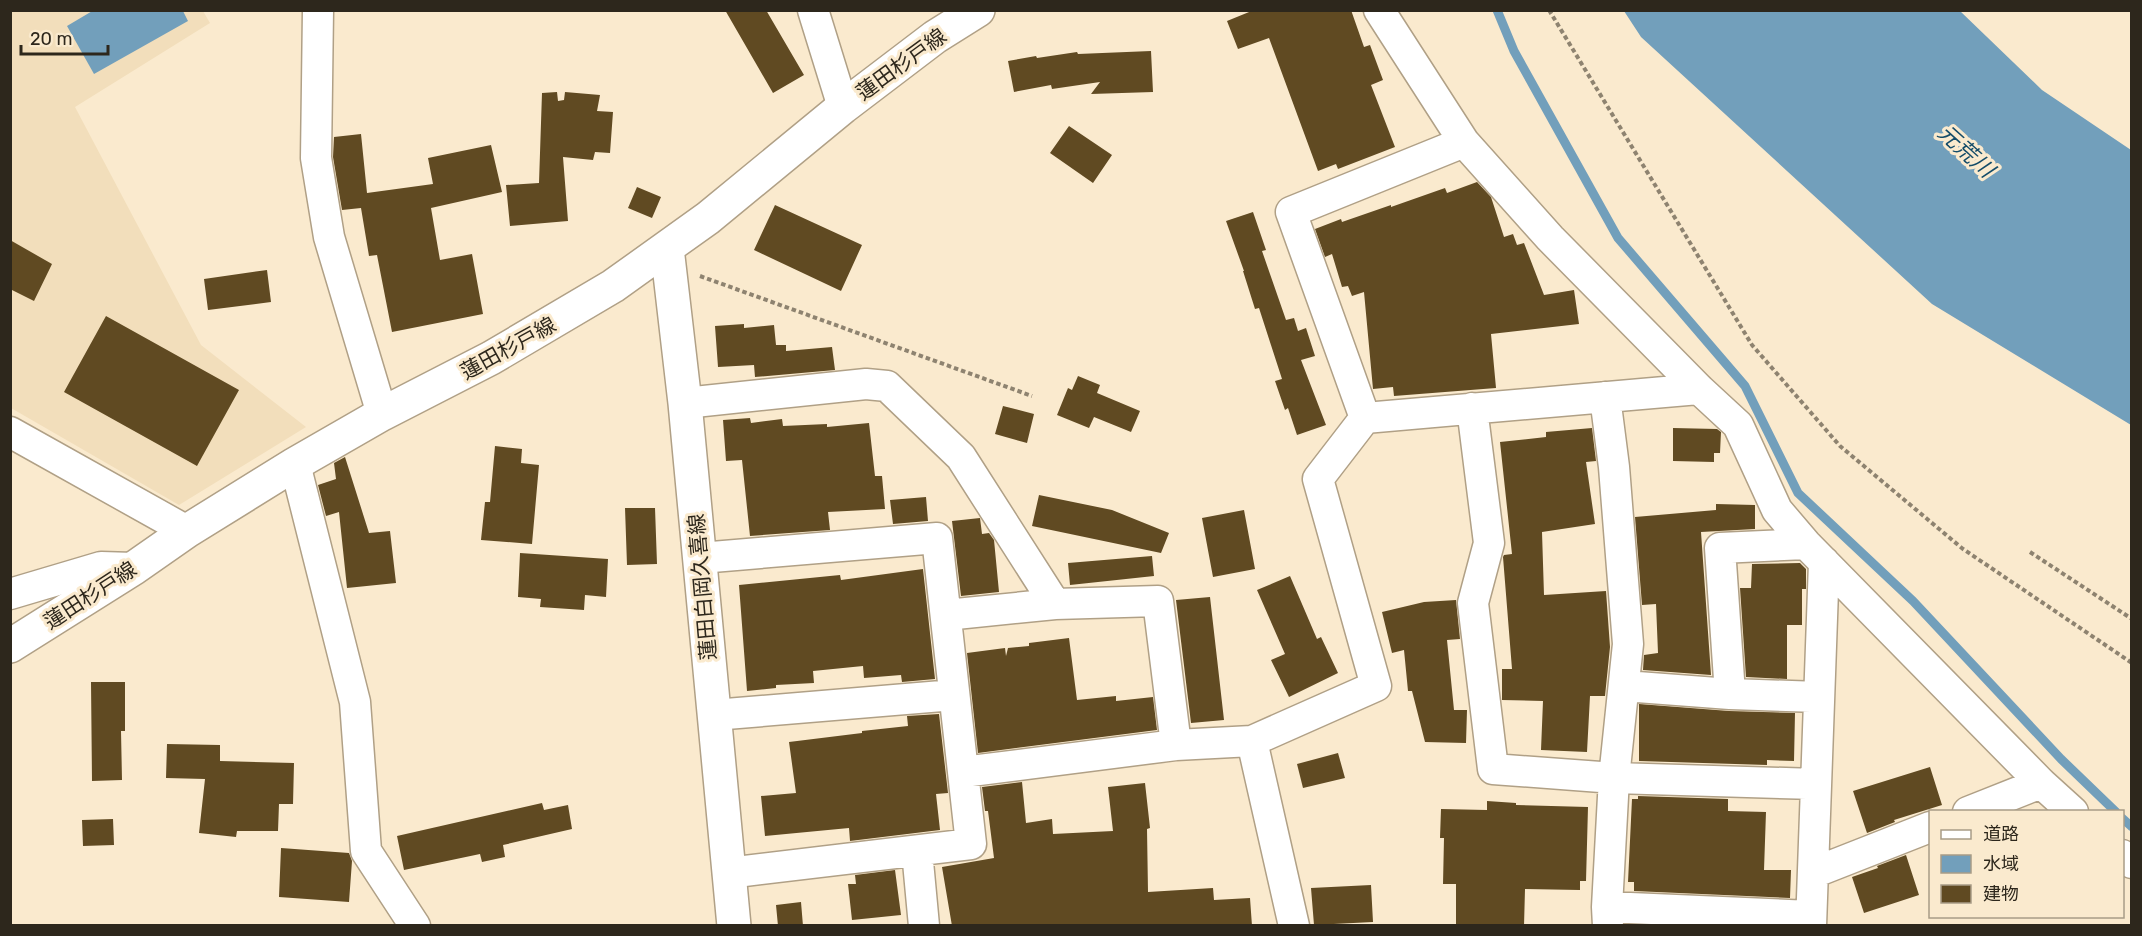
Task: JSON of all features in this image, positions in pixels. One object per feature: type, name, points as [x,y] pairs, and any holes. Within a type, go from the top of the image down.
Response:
[{"type":"main road","name":"蓮田杉戸線","points":[[10,646],[295,464],[382,414],[491,358],[612,286],[708,218],[843,107],[935,37],[978,10]]},
{"type":"main road","name":"蓮田白岡久喜線","points":[[667,248],[685,403],[734,926]]},
{"type":"street","points":[[318,10],[316,158],[329,237],[382,414]]},
{"type":"street","points":[[813,10],[843,107]]},
{"type":"street","points":[[1379,10],[1464,142],[1550,238],[1699,389],[1738,425],[1777,510],[1815,553],[2041,783],[2071,810]]},
{"type":"street","points":[[1365,418],[1291,212],[1464,142]]},
{"type":"street","points":[[685,403],[867,384],[887,387],[961,457],[1055,604]]},
{"type":"street","points":[[963,772],[1176,746],[1252,741],[1376,686],[1318,479],[1365,418],[1699,389]]},
{"type":"street","points":[[1605,397],[1614,467],[1628,644],[1614,778],[1607,916],[1811,921],[1819,697],[1815,553]]},
{"type":"street","points":[[1472,408],[1489,543],[1473,603],[1493,769],[1614,778],[1816,784]]},
{"type":"street","points":[[10,432],[187,531]]},
{"type":"street","points":[[295,464],[356,702],[366,851],[415,926]]},
{"type":"street","points":[[700,558],[938,538],[970,844],[728,873]]},
{"type":"street","points":[[1730,694],[1720,548],[1815,553]]},
{"type":"street","points":[[10,594],[101,567],[134,568]]},
{"type":"street","points":[[946,615],[1055,604],[1158,601],[1176,746]]},
{"type":"street","points":[[1624,686],[1730,694],[1819,697]]},
{"type":"street","points":[[714,715],[954,695]]},
{"type":"street","points":[[1252,741],[1294,926]]},
{"type":"street","points":[[1973,810],[2041,783]]},
{"type":"street","points":[[1813,873],[1929,827]]},
{"type":"street","points":[[917,851],[924,926]]},
{"type":"path","points":[[1549,10],[1752,345],[1840,446],[1963,549],[2132,663]]},
{"type":"path","points":[[697,275],[1032,396]]},
{"type":"path","points":[[2030,552],[2132,619]]},
{"type":"shaded area","points":[[11,11],[203,11],[210,23],[75,107],[201,345],[306,427],[179,505],[11,408]]},
{"type":"water","points":[[94,10],[183,11],[188,21],[94,74],[67,26]]},
{"type":"water","name":"元荒川","points":[[1624,11],[1960,11],[2042,90],[2131,150],[2131,425],[1932,304],[1641,37]]},
{"type":"building","points":[[725,10],[766,10],[804,75],[773,93]]},
{"type":"building","points":[[1254,10],[1351,10],[1364,47],[1370,45],[1383,80],[1371,85],[1395,147],[1338,169],[1336,164],[1318,171],[1269,38],[1238,49],[1227,21]]},
{"type":"building","points":[[1151,51],[1153,92],[1091,94],[1100,82],[1052,89],[1051,85],[1014,92],[1008,61],[1077,52],[1078,54]]},
{"type":"building","points":[[557,92],[558,101],[564,100],[565,92],[600,95],[597,111],[613,112],[610,153],[595,152],[593,160],[563,157],[568,221],[510,226],[506,185],[539,183],[542,93]]},
{"type":"building","points":[[1069,126],[1112,155],[1093,183],[1050,153]]},
{"type":"building","points":[[361,134],[367,193],[433,184],[428,158],[491,145],[502,192],[431,208],[440,260],[472,254],[483,314],[392,332],[377,255],[369,256],[361,208],[342,210],[333,157],[334,137]]},
{"type":"building","points":[[1477,182],[1491,197],[1504,237],[1513,234],[1517,245],[1524,243],[1544,295],[1574,290],[1579,324],[1491,334],[1496,388],[1394,396],[1393,387],[1373,389],[1364,292],[1352,296],[1348,286],[1342,287],[1332,254],[1325,257],[1315,229],[1341,219],[1342,222],[1391,205],[1391,207],[1445,188],[1447,193]]},
{"type":"building","points":[[637,187],[661,197],[652,218],[628,208]]},
{"type":"building","points":[[775,205],[862,245],[841,291],[754,250]]},
{"type":"building","points":[[1253,212],[1266,250],[1262,251],[1286,320],[1294,318],[1298,331],[1306,328],[1315,356],[1301,360],[1326,425],[1297,435],[1288,408],[1285,410],[1275,381],[1282,379],[1259,308],[1255,309],[1226,221]]},
{"type":"building","points":[[10,240],[52,264],[34,301],[10,289]]},
{"type":"building","points":[[267,270],[271,302],[208,310],[204,279]]},
{"type":"building","points":[[106,316],[239,390],[197,466],[64,392]]},
{"type":"building","points":[[744,324],[744,328],[774,325],[776,345],[786,345],[786,351],[832,347],[835,370],[755,377],[754,365],[718,367],[715,326]]},
{"type":"building","points":[[1078,376],[1100,385],[1097,393],[1140,411],[1131,432],[1094,417],[1089,428],[1057,415],[1068,388],[1072,390]]},
{"type":"building","points":[[1003,406],[1034,414],[1027,443],[995,434]]},
{"type":"building","points":[[750,418],[751,423],[782,419],[783,426],[827,424],[827,427],[869,423],[875,476],[882,476],[885,509],[828,512],[830,530],[750,536],[742,460],[726,461],[723,420]]},
{"type":"building","points":[[1592,428],[1596,461],[1586,462],[1595,524],[1542,532],[1544,595],[1606,591],[1610,647],[1605,696],[1590,696],[1587,752],[1541,750],[1543,701],[1502,700],[1502,669],[1512,669],[1503,557],[1512,554],[1500,442],[1546,437],[1546,432]]},
{"type":"building","points":[[1673,428],[1717,429],[1721,432],[1720,453],[1714,453],[1714,462],[1673,461]]},
{"type":"building","points":[[495,446],[522,449],[521,463],[539,465],[532,544],[481,540],[485,502],[490,502]]},
{"type":"building","points":[[345,457],[369,533],[390,531],[396,583],[347,588],[339,512],[326,516],[318,485],[336,479],[334,463]]},
{"type":"building","points":[[1039,495],[1112,510],[1169,533],[1161,553],[1032,526]]},
{"type":"building","points":[[926,497],[928,521],[893,524],[890,500]]},
{"type":"building","points":[[1716,504],[1755,505],[1755,529],[1701,532],[1711,675],[1643,670],[1644,655],[1658,653],[1656,604],[1642,605],[1635,517],[1716,510]]},
{"type":"building","points":[[625,508],[655,508],[657,564],[627,565]]},
{"type":"building","points":[[1244,510],[1255,569],[1213,577],[1202,518]]},
{"type":"building","points":[[980,518],[982,534],[989,533],[994,540],[999,592],[961,596],[952,521]]},
{"type":"building","points":[[520,553],[608,559],[606,597],[585,595],[584,610],[540,607],[541,599],[518,597]]},
{"type":"building","points":[[1152,556],[1154,576],[1070,585],[1068,563]]},
{"type":"building","points":[[1800,563],[1806,569],[1806,589],[1802,589],[1802,625],[1787,625],[1787,679],[1746,677],[1740,588],[1751,588],[1752,564]]},
{"type":"building","points":[[923,569],[935,679],[902,682],[901,675],[864,678],[863,666],[813,671],[814,683],[776,685],[776,688],[747,691],[739,585],[840,575],[841,580]]},
{"type":"building","points":[[1290,576],[1317,639],[1321,637],[1338,673],[1289,697],[1271,660],[1285,654],[1257,590]]},
{"type":"building","points":[[1210,597],[1224,720],[1191,723],[1176,600]]},
{"type":"building","points":[[1456,600],[1460,639],[1447,640],[1454,710],[1467,710],[1466,743],[1425,742],[1412,691],[1408,691],[1404,650],[1392,653],[1382,612],[1424,602]]},
{"type":"building","points":[[1069,638],[1077,700],[1116,696],[1116,701],[1153,697],[1157,730],[978,753],[967,653],[1005,648],[1006,656],[1008,648]]},
{"type":"building","points":[[91,682],[125,682],[125,731],[121,731],[122,780],[92,781]]},
{"type":"building","points":[[1639,704],[1729,711],[1795,713],[1794,761],[1767,760],[1767,765],[1639,761]]},
{"type":"building","points":[[939,714],[948,793],[936,794],[940,830],[850,841],[849,828],[765,836],[761,796],[796,793],[789,742],[908,726],[907,716]]},
{"type":"building","points":[[167,744],[220,745],[220,761],[294,763],[293,804],[279,804],[278,831],[237,831],[236,837],[199,833],[205,779],[166,778]]},
{"type":"building","points":[[1338,753],[1345,778],[1303,788],[1297,764]]},
{"type":"building","points":[[1930,767],[1942,805],[1894,820],[1895,822],[1867,833],[1853,791]]},
{"type":"building","points":[[1022,782],[1026,823],[1052,819],[1053,834],[1113,831],[1108,787],[1145,783],[1150,828],[1147,829],[1148,892],[1213,888],[1214,900],[1250,898],[1252,926],[952,926],[942,867],[994,858],[988,811],[985,811],[982,787]]},
{"type":"building","points":[[1638,796],[1728,799],[1728,811],[1766,812],[1764,870],[1791,870],[1790,898],[1634,891],[1634,882],[1628,882],[1632,799],[1638,799]]},
{"type":"building","points":[[1487,801],[1516,803],[1516,805],[1588,807],[1586,881],[1580,881],[1580,890],[1525,889],[1524,926],[1456,926],[1456,884],[1443,884],[1444,838],[1440,838],[1441,809],[1487,810]]},
{"type":"building","points":[[542,803],[544,810],[568,805],[572,829],[503,845],[505,857],[482,862],[480,854],[404,870],[397,836]]},
{"type":"building","points":[[113,819],[114,845],[83,846],[82,820]]},
{"type":"building","points":[[281,848],[349,853],[352,861],[349,902],[279,897]]},
{"type":"building","points":[[1906,855],[1919,895],[1864,913],[1852,877]]},
{"type":"building","points":[[895,870],[901,915],[852,920],[848,884],[856,884],[855,875]]},
{"type":"building","points":[[1371,885],[1373,922],[1314,925],[1311,888]]},
{"type":"building","points":[[801,902],[803,926],[778,926],[776,905]]},
{"type":"waterway","points":[[1497,10],[1514,51],[1618,238],[1745,386],[1798,493],[1913,601],[2061,759],[2114,810]]},
{"type":"waterway","points":[[2124,820],[2132,827]]}]
